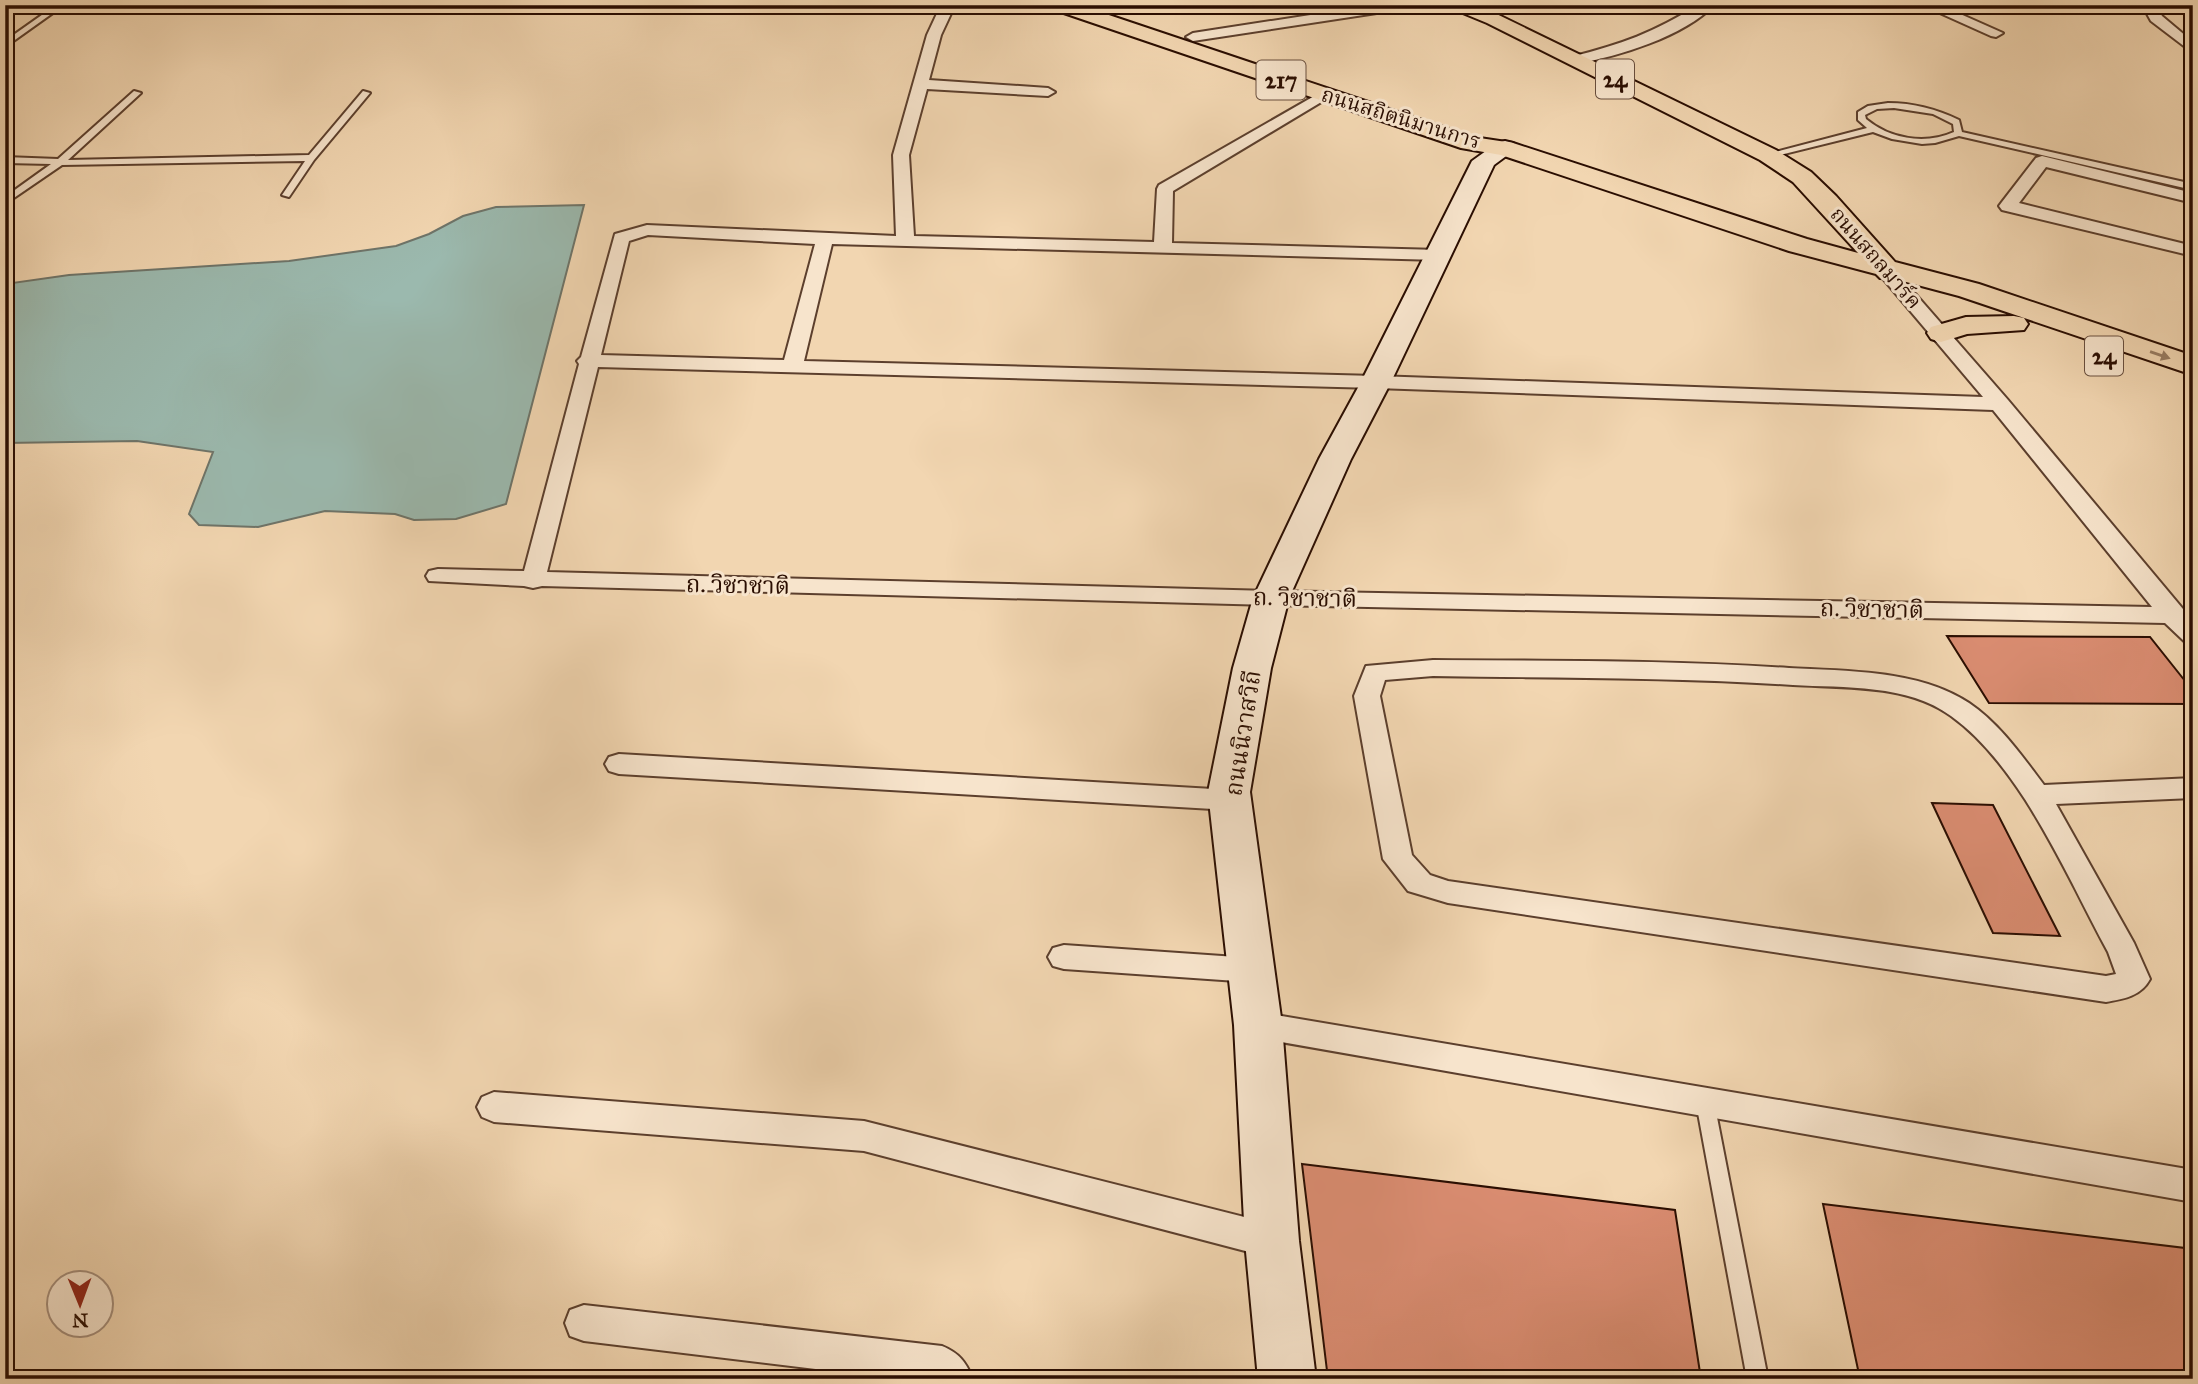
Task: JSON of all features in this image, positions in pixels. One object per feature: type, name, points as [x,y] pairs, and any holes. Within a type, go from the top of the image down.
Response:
[{"type":"main road","name":"ถนนสถิตนิมานการ","points":[[1059,5],[1469,143],[1505,148],[1798,246],[1969,290],[2193,366]]},
{"type":"main road","name":"ถนนสถิตนิมานการ","points":[[1096,5],[1485,136],[1505,148]]},
{"type":"main road","name":"ถนนสถลมาร์ค","points":[[1469,6],[1768,155],[1802,177],[1827,201],[1885,270]]},
{"type":"main road","name":"ถนนนิวาสวิถี","points":[[1287,1379],[1272,1241],[1258,1025],[1228,792],[1252,668],[1271,598],[1335,459],[1376,382],[1484,161],[1505,148]]},
{"type":"main road","name":"ถนนสถิตนิมานการ","points":[[1885,270],[1955,304],[2193,387]]},
{"type":"main road","points":[[1941,333],[1966,327],[2014,324]]},
{"type":"street","points":[[905,240],[901,155],[934,36],[947,5]]},
{"type":"street","points":[[1193,37],[1403,5]]},
{"type":"street","points":[[1576,60],[1614,54],[1626,49],[1664,33],[1708,5]]},
{"type":"street","points":[[1928,5],[1996,33]]},
{"type":"street","points":[[2098,5],[2150,7],[2155,18],[2193,49]]},
{"type":"street","points":[[921,84],[1048,92]]},
{"type":"street","points":[[1163,250],[1165,189],[1323,95]]},
{"type":"street","points":[[2193,198],[2042,161],[2008,206],[2193,251]]},
{"type":"street","points":[[533,581],[587,361],[621,238],[647,230],[1163,250],[1439,255]]},
{"type":"street","points":[[792,367],[825,239]]},
{"type":"street","name":"ถนนสถลมาร์ค","points":[[1885,270],[2001,404],[2172,615],[2193,635]]},
{"type":"street","points":[[587,361],[1376,382],[2001,404]]},
{"type":"street","name":"ถ. วิชาชาติ","points":[[438,576],[533,581],[1271,598],[2172,615]]},
{"type":"street","points":[[1433,668],[1724,672],[1881,681],[1933,695],[1960,709],[1993,738],[2037,795],[2123,953],[2134,979],[2123,986],[2092,987],[1448,892],[1419,883],[1398,859],[1367,696],[1375,672],[1433,668]]},
{"type":"street","points":[[619,764],[1230,800]]},
{"type":"street","points":[[2037,795],[2193,788]]},
{"type":"street","points":[[1064,957],[1251,970]]},
{"type":"street","points":[[1258,1025],[2193,1186]]},
{"type":"street","points":[[494,1107],[864,1136],[1272,1241]]},
{"type":"street","points":[[584,1323],[942,1365],[953,1379]]},
{"type":"lane","points":[[5,45],[61,5]]},
{"type":"lane","points":[[5,201],[61,161],[137,93]]},
{"type":"lane","points":[[286,195],[311,158],[366,93]]},
{"type":"lane","points":[[1958,133],[1959,128],[1947,117],[1906,106],[1890,105],[1861,114],[1862,120],[1875,129],[1894,136],[1926,141],[1951,137],[1958,133],[2193,187]]},
{"type":"lane","points":[[1768,155],[1875,129]]},
{"type":"lane","points":[[5,160],[87,163],[311,158]]},
{"type":"lane","points":[[1705,1102],[1758,1379]]},
{"type":"water","points":[[584,205],[506,504],[456,519],[414,520],[395,514],[325,511],[258,527],[199,525],[189,514],[213,452],[137,441],[5,443],[5,284],[69,275],[289,261],[396,246],[429,234],[463,216],[496,207]]},
{"type":"building","points":[[1947,636],[2150,637],[2193,691],[2193,704],[1989,703]]},
{"type":"building","points":[[1932,803],[1993,805],[2060,936],[1993,933]]},
{"type":"building","points":[[1302,1164],[1675,1210],[1701,1379],[1328,1379]]},
{"type":"building","points":[[1823,1204],[2193,1249],[2193,1379],[1860,1379]]}]
